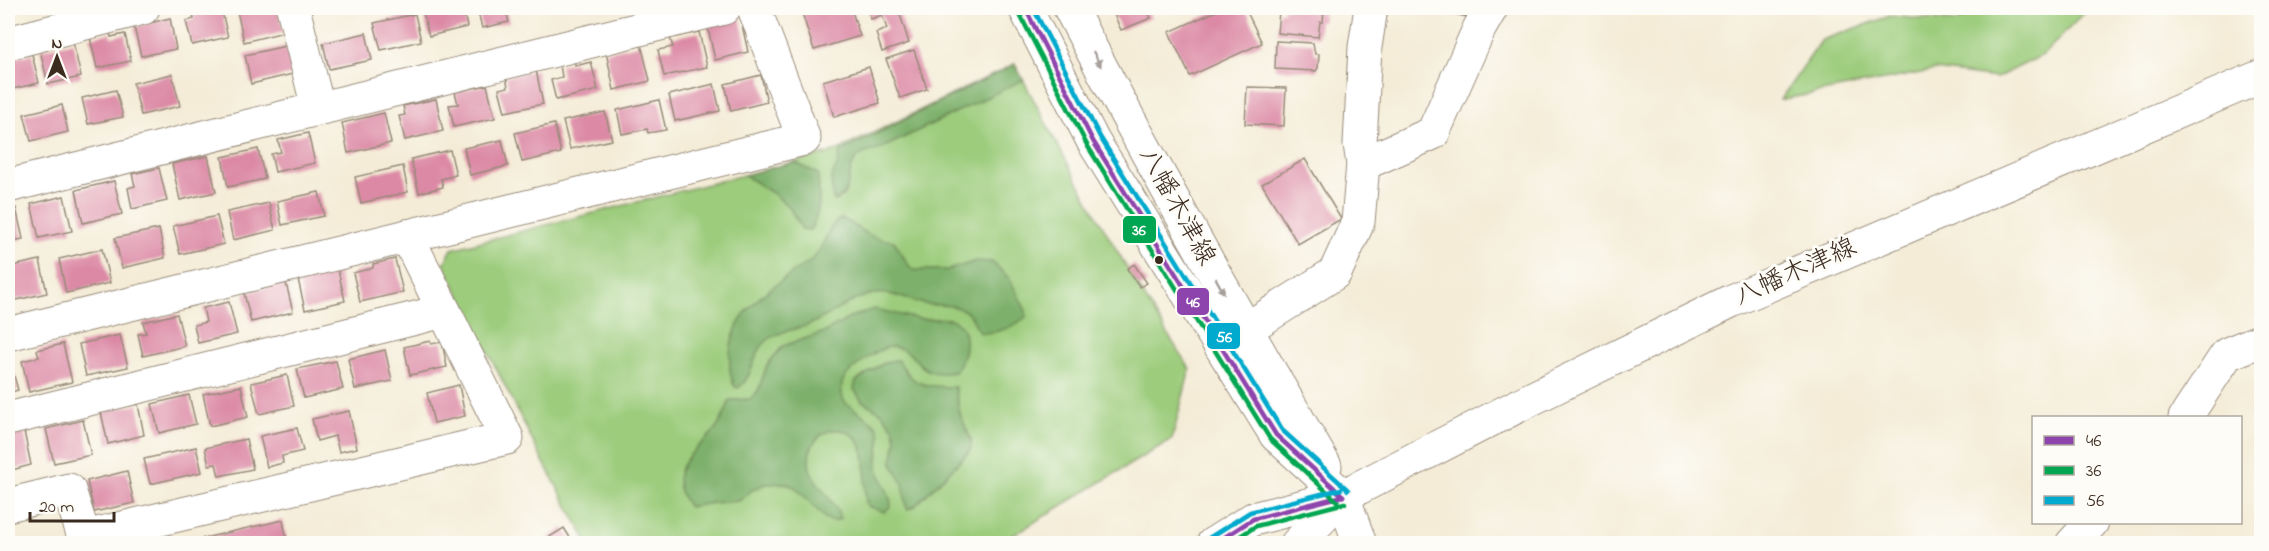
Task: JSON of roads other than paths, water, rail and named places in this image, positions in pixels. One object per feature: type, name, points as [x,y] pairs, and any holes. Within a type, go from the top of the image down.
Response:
[{"type":"street","points":[[8,43],[143,8]]},
{"type":"street","points":[[293,8],[318,108]]},
{"type":"street","points":[[8,186],[724,8]]},
{"type":"street","points":[[8,334],[804,139],[754,8]]},
{"type":"street","name":"八幡木津線","points":[[1025,8],[1093,141],[1276,435],[1343,496]]},
{"type":"street","name":"八幡木津線","points":[[1070,8],[1131,126],[1245,330],[1343,496]]},
{"type":"street","points":[[1245,330],[1335,273],[1358,222],[1363,164],[1360,144],[1365,47],[1371,8]]},
{"type":"street","points":[[1363,164],[1433,133],[1479,29],[1491,8]]},
{"type":"street","name":"八幡木津線","points":[[1343,496],[1529,399],[1731,301],[2262,76]]},
{"type":"street","points":[[8,505],[69,490],[84,537],[507,438],[406,236]]},
{"type":"street","points":[[8,418],[444,311]]},
{"type":"street","points":[[2186,416],[2227,354],[2262,340]]},
{"type":"street","points":[[1213,543],[1253,519],[1343,496]]},
{"type":"street","points":[[1296,543],[1343,496]]},
{"type":"street","points":[[1343,496],[1360,543]]},
{"type":"street","points":[[2072,543],[2090,524]]}]
